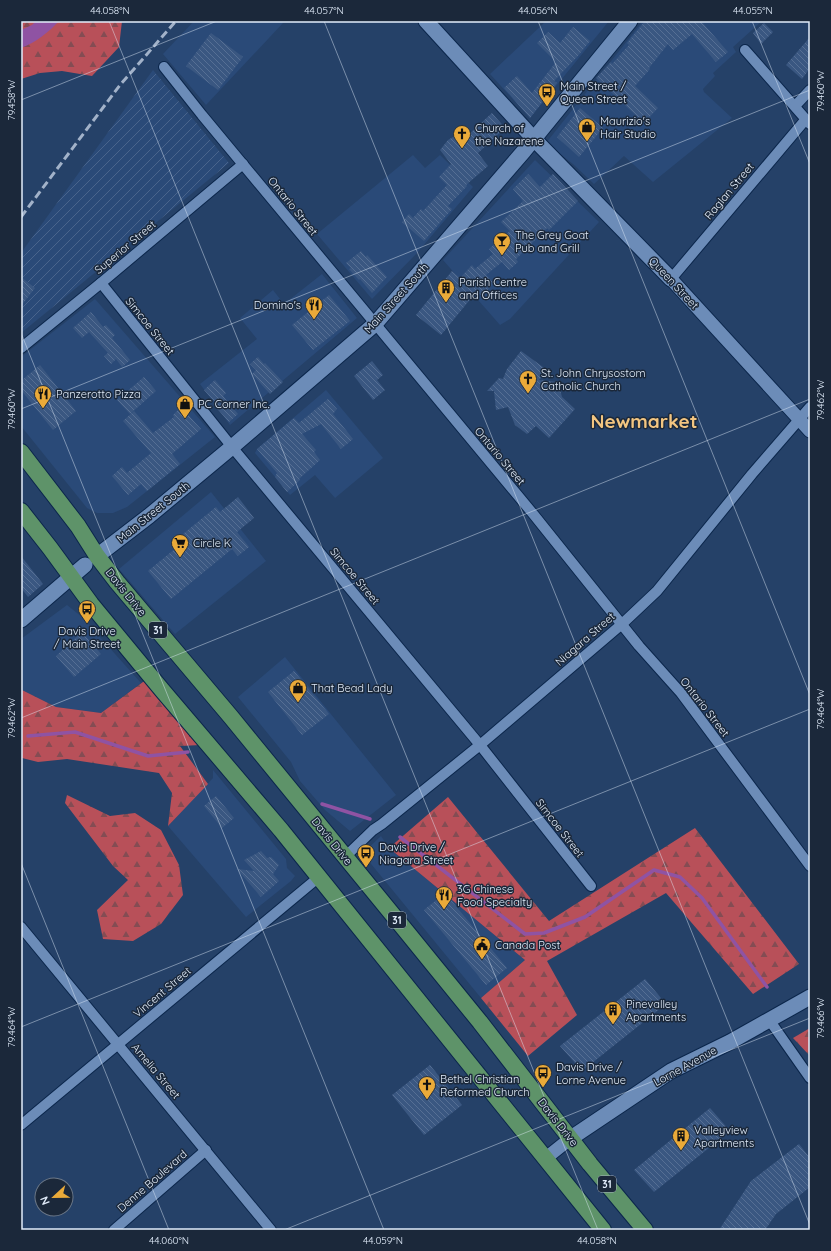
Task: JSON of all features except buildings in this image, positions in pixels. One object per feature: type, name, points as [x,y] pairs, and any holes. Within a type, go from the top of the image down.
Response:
[{"type":"main road","name":"Queen Street","points":[[426,21],[533,138],[672,279]]},
{"type":"main road","name":"Main Street South","points":[[21,620],[91,560],[149,516],[232,447],[375,324],[475,209],[630,21]]},
{"type":"main road","name":"Davis Drive","points":[[21,452],[78,526],[91,560],[117,582],[231,717],[480,1022],[590,1164],[645,1230]]},
{"type":"main road","points":[[21,511],[91,604],[281,830],[603,1230]]},
{"type":"main road","name":"Lorne Avenue","points":[[571,1138],[671,1071],[770,1021],[810,997]]},
{"type":"street","points":[[745,50],[808,122]]},
{"type":"street","name":"Ontario Street","points":[[164,67],[534,515],[622,624],[681,693],[810,866]]},
{"type":"street","points":[[795,106],[810,90]]},
{"type":"street","name":"Raglan Street","points":[[672,279],[808,122]]},
{"type":"street","name":"Superior Street","points":[[21,348],[243,164]]},
{"type":"street","name":"Queen Street","points":[[672,279],[800,419],[810,432]]},
{"type":"street","name":"Simcoe Street","points":[[101,283],[232,447],[480,745],[591,886]]},
{"type":"street","name":"Niagara Street","points":[[345,857],[373,830],[480,745],[622,624],[657,591],[752,474],[810,407]]},
{"type":"street","name":"Vincent Street","points":[[21,1125],[319,877]]},
{"type":"street","name":"Amelia Street","points":[[21,928],[272,1230]]},
{"type":"street","points":[[770,1021],[810,1078]]},
{"type":"street","name":"Lorne Avenue","points":[[546,1158],[571,1138]]},
{"type":"street","name":"Denne Boulevard","points":[[114,1230],[206,1150]]},
{"type":"shaded area","points":[[36,21],[59,21],[42,37],[21,48],[21,30],[32,25]]},
{"type":"shaded area","points":[[194,21],[281,21],[283,23],[206,105],[163,54]]},
{"type":"shaded area","points":[[546,21],[609,21],[530,118],[490,74]]},
{"type":"shaded area","points":[[643,21],[762,21],[733,47],[736,52],[713,73],[715,76],[703,89],[704,92],[732,118],[653,182],[624,156],[594,184],[573,164],[546,143]]},
{"type":"shaded area","points":[[153,70],[229,163],[21,333],[21,253]]},
{"type":"shaded area","points":[[413,155],[425,168],[440,155],[473,187],[417,253],[372,299],[317,234]]},
{"type":"shaded area","points":[[535,160],[599,222],[510,319],[500,325],[443,260]]},
{"type":"shaded area","points":[[322,274],[357,318],[230,425],[200,384],[257,339],[240,318],[273,290],[284,304]]},
{"type":"shaded area","points":[[95,299],[215,437],[127,507],[113,513],[97,513],[87,508],[21,426],[21,357]]},
{"type":"shaded area","points":[[326,390],[383,458],[335,498],[315,475],[290,495],[255,453],[257,449]]},
{"type":"shaded area","points":[[211,492],[266,561],[175,634],[119,569]]},
{"type":"shaded area","points":[[67,605],[82,617],[141,683],[101,713],[56,707],[22,690],[21,639]]},
{"type":"shaded area","points":[[285,657],[396,795],[350,831],[325,810],[300,781],[291,762],[238,697]]},
{"type":"shaded area","points":[[213,770],[286,859],[287,868],[295,876],[291,881],[246,917],[168,826],[213,778]]},
{"type":"shaded area","points":[[381,836],[389,848],[525,960],[481,998],[367,859],[369,857],[364,852]]},
{"type":"green space","points":[[21,21],[122,21],[119,47],[92,76],[62,71],[40,73],[21,79]]},
{"type":"green space","points":[[147,679],[201,745],[180,746],[208,784],[168,826],[172,793],[159,773],[67,759],[38,762],[22,758],[22,690],[56,707],[101,713]]},
{"type":"green space","points":[[67,795],[110,816],[135,813],[161,830],[179,865],[183,895],[161,924],[133,941],[103,939],[97,910],[128,880],[113,866],[65,803]]},
{"type":"green space","points":[[448,797],[549,921],[695,828],[799,964],[753,994],[666,893],[547,961],[577,1015],[528,1056],[481,998],[525,960],[389,848]]},
{"type":"green space","points":[[810,1028],[810,1056],[793,1038]]},
{"type":"waterway","points":[[28,736],[75,732],[148,756],[188,752]]},
{"type":"waterway","points":[[322,804],[370,819]]},
{"type":"waterway","points":[[400,837],[525,934],[544,933],[585,917],[654,870],[680,877],[702,898],[767,987]]},
{"type":"railway","points":[[21,217],[120,85],[176,21]]},
{"type":"place","name":"Main Street / Queen Street","points":[[547,107]]},
{"type":"place","name":"Maurizio's Hair Studio","points":[[587,142]]},
{"type":"place","name":"Church of the Nazarene","points":[[462,149]]},
{"type":"place","name":"The Grey Goat Pub and Grill","points":[[502,256]]},
{"type":"place","name":"Parish Centre and Offices","points":[[446,303]]},
{"type":"place","name":"Domino's","points":[[314,320]]},
{"type":"place","name":"St. John Chrysostom Catholic Church","points":[[528,394]]},
{"type":"place","name":"Panzerotto Pizza","points":[[43,409]]},
{"type":"place","name":"PC Corner Inc.","points":[[185,419]]},
{"type":"place","name":"Circle K","points":[[180,558]]},
{"type":"place","name":"Davis Drive / Main Street","points":[[87,624]]},
{"type":"place","name":"That Bead Lady","points":[[298,703]]},
{"type":"place","name":"Davis Drive / Niagara Street","points":[[366,868]]},
{"type":"place","name":"3G Chinese Food Specialty","points":[[444,910]]},
{"type":"place","name":"Canada Post","points":[[482,960]]},
{"type":"place","name":"Pinevalley Apartments","points":[[613,1025]]},
{"type":"place","name":"Davis Drive / Lorne Avenue","points":[[543,1088]]},
{"type":"place","name":"Bethel Christian Reformed Church","points":[[427,1100]]},
{"type":"place","name":"Valleyview Apartments","points":[[681,1151]]},
{"type":"district","name":"Newmarket","points":[[644,421]]}]
